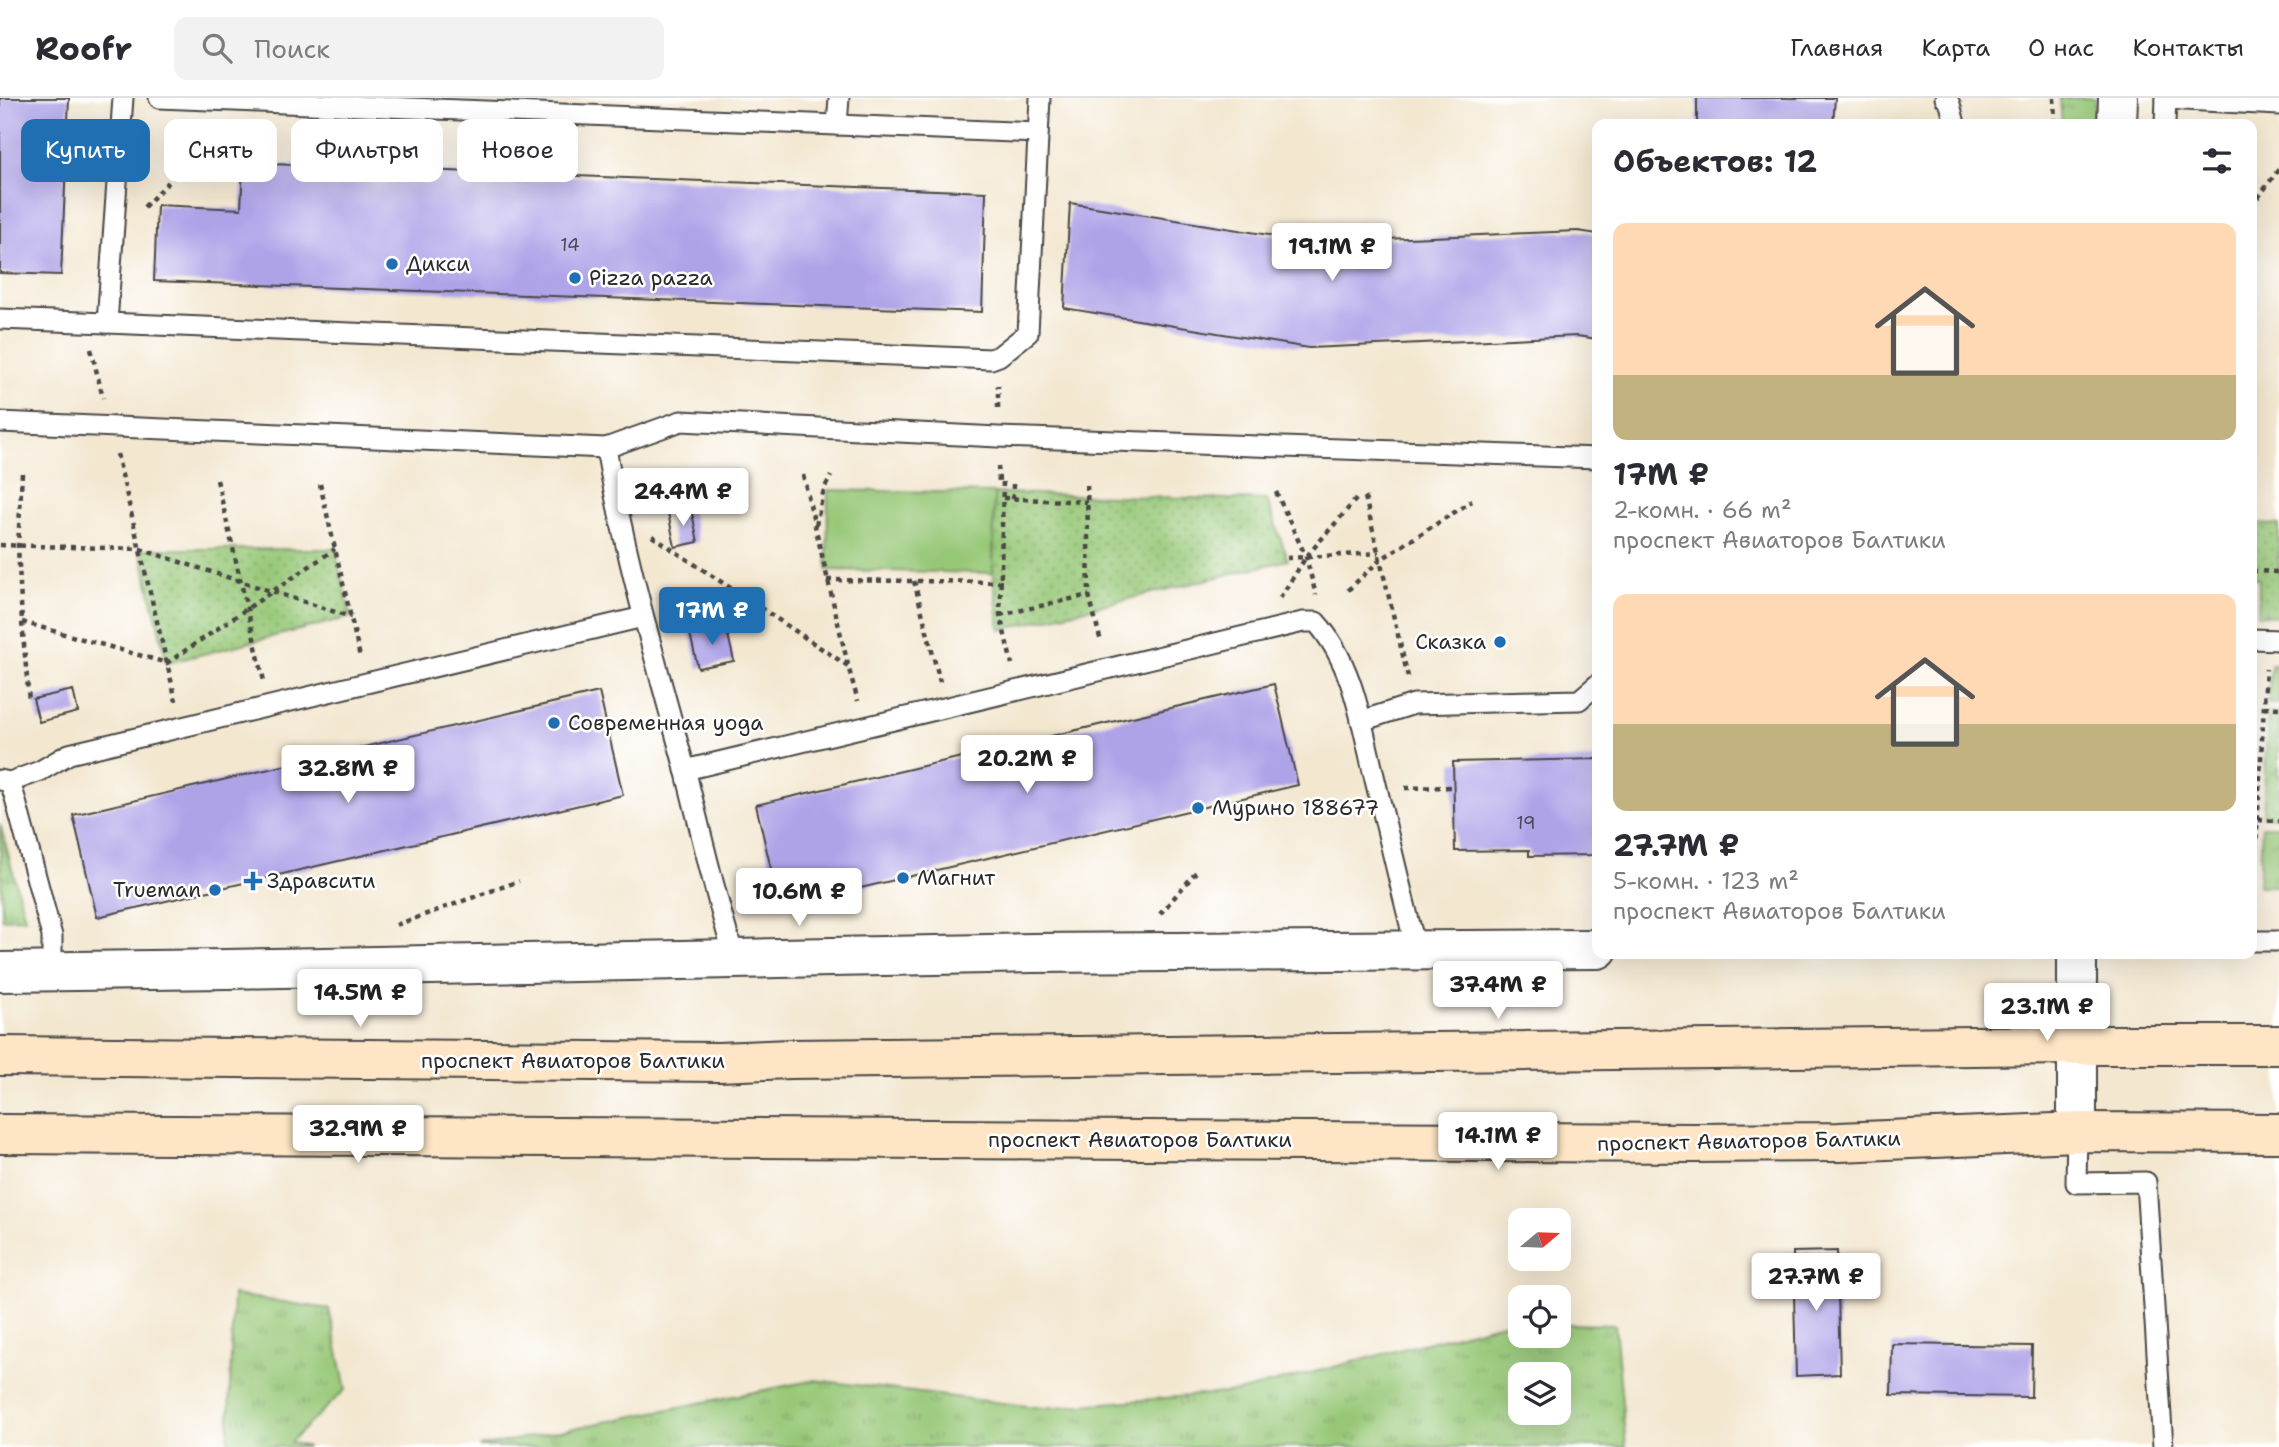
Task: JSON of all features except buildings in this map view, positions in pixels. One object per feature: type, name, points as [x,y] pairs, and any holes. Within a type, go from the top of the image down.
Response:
[{"type":"street","points":[[2117,119],[2118,98]]},
{"type":"street","points":[[0,971],[1046,953],[1592,949]]},
{"type":"street","points":[[2077,959],[2077,1132]]},
{"type":"street","name":"проспект Авиаторов Балтики","points":[[0,1056],[719,1062],[790,1059],[2279,1045]]},
{"type":"street","name":"проспект Авиаторов Балтики","points":[[0,1134],[1694,1143],[1839,1142],[2077,1132],[2279,1133]]},
{"type":"lane","points":[[107,323],[123,98]]},
{"type":"lane","points":[[159,98],[1038,133]]},
{"type":"lane","points":[[837,125],[839,98]]},
{"type":"lane","points":[[0,319],[991,359],[999,356],[1028,333],[1040,98]]},
{"type":"lane","points":[[1945,98],[1950,104],[1954,119]]},
{"type":"lane","points":[[2165,119],[2166,98],[2279,105]]},
{"type":"lane","points":[[0,422],[606,448],[681,421],[998,438],[1592,458]]},
{"type":"lane","points":[[606,448],[643,617],[735,959]]},
{"type":"lane","points":[[52,972],[52,936],[5,781],[40,771],[69,754],[643,617]]},
{"type":"lane","points":[[685,770],[1291,625],[1316,622],[1329,636],[1343,661],[1361,720],[1417,952]]},
{"type":"lane","points":[[1361,720],[1414,704],[1579,700],[1592,689]]},
{"type":"lane","points":[[2257,941],[2279,941]]},
{"type":"lane","points":[[2077,1132],[2076,1183],[2146,1182],[2163,1447]]},
{"type":"path","points":[[2054,98],[2055,119]]},
{"type":"path","points":[[2257,199],[2279,169]]},
{"type":"path","points":[[136,216],[169,182]]},
{"type":"path","points":[[90,348],[179,712]]},
{"type":"path","points":[[22,473],[19,546],[29,701]]},
{"type":"path","points":[[803,475],[865,727]]},
{"type":"path","points":[[816,526],[824,489],[831,476]]},
{"type":"path","points":[[217,481],[266,690]]},
{"type":"path","points":[[1003,482],[1000,615],[1089,595],[1087,485]]},
{"type":"path","points":[[1013,483],[1013,499]]},
{"type":"path","points":[[320,484],[361,664]]},
{"type":"path","points":[[1276,492],[1306,557],[1317,597]]},
{"type":"path","points":[[1275,607],[1306,557],[1359,496]]},
{"type":"path","points":[[1365,497],[1409,680]]},
{"type":"path","points":[[1003,498],[1087,502]]},
{"type":"path","points":[[1348,590],[1381,560],[1472,501]]},
{"type":"path","points":[[648,533],[848,666]]},
{"type":"path","points":[[0,545],[140,549],[351,617]]},
{"type":"path","points":[[22,622],[167,663],[335,549]]},
{"type":"path","points":[[1287,558],[1379,553]]},
{"type":"path","points":[[2257,571],[2279,572]]},
{"type":"path","points":[[827,580],[1002,582]]},
{"type":"path","points":[[914,581],[947,707]]},
{"type":"path","points":[[2257,836],[2266,640]]},
{"type":"path","points":[[2264,707],[2279,708]]},
{"type":"path","points":[[1398,788],[1453,787]]},
{"type":"path","points":[[2258,820],[2279,821]]},
{"type":"path","points":[[1160,915],[1197,871]]},
{"type":"path","points":[[388,928],[519,881]]},
{"type":"green space","points":[[2060,98],[2095,98],[2094,119],[2062,119]]},
{"type":"green space","points":[[828,490],[994,493],[993,573],[827,570]]},
{"type":"green space","points":[[994,493],[1267,500],[1288,560],[1000,630],[993,573]]},
{"type":"green space","points":[[2257,524],[2279,525],[2279,616],[2258,615]]},
{"type":"green space","points":[[140,549],[335,549],[351,617],[167,663]]},
{"type":"green space","points":[[2271,665],[2279,665],[2279,704],[2268,704]]},
{"type":"green space","points":[[2268,712],[2279,712],[2279,817],[2263,816]]},
{"type":"green space","points":[[0,824],[25,918],[2,919]]},
{"type":"green space","points":[[2262,826],[2279,826],[2279,886],[2259,886]]},
{"type":"green space","points":[[233,1295],[329,1309],[346,1389],[290,1442],[308,1447],[228,1447]]},
{"type":"green space","points":[[1502,1323],[1508,1323],[1508,1348],[1571,1348],[1571,1324],[1615,1325],[1626,1447],[479,1447],[815,1380],[1044,1408],[1238,1392]]},
{"type":"place","name":"Дикси","points":[[392,264]]},
{"type":"place","name":"Pizza pazza","points":[[575,278]]},
{"type":"place","name":"Сказка","points":[[1500,642]]},
{"type":"place","name":"Современная yoga","points":[[554,723]]},
{"type":"place","name":"Мурино 188677","points":[[1198,808]]},
{"type":"place","name":"Магнит","points":[[903,878]]},
{"type":"place","name":"Здравсити","points":[[253,881]]},
{"type":"place","name":"Trueman","points":[[215,890]]}]
